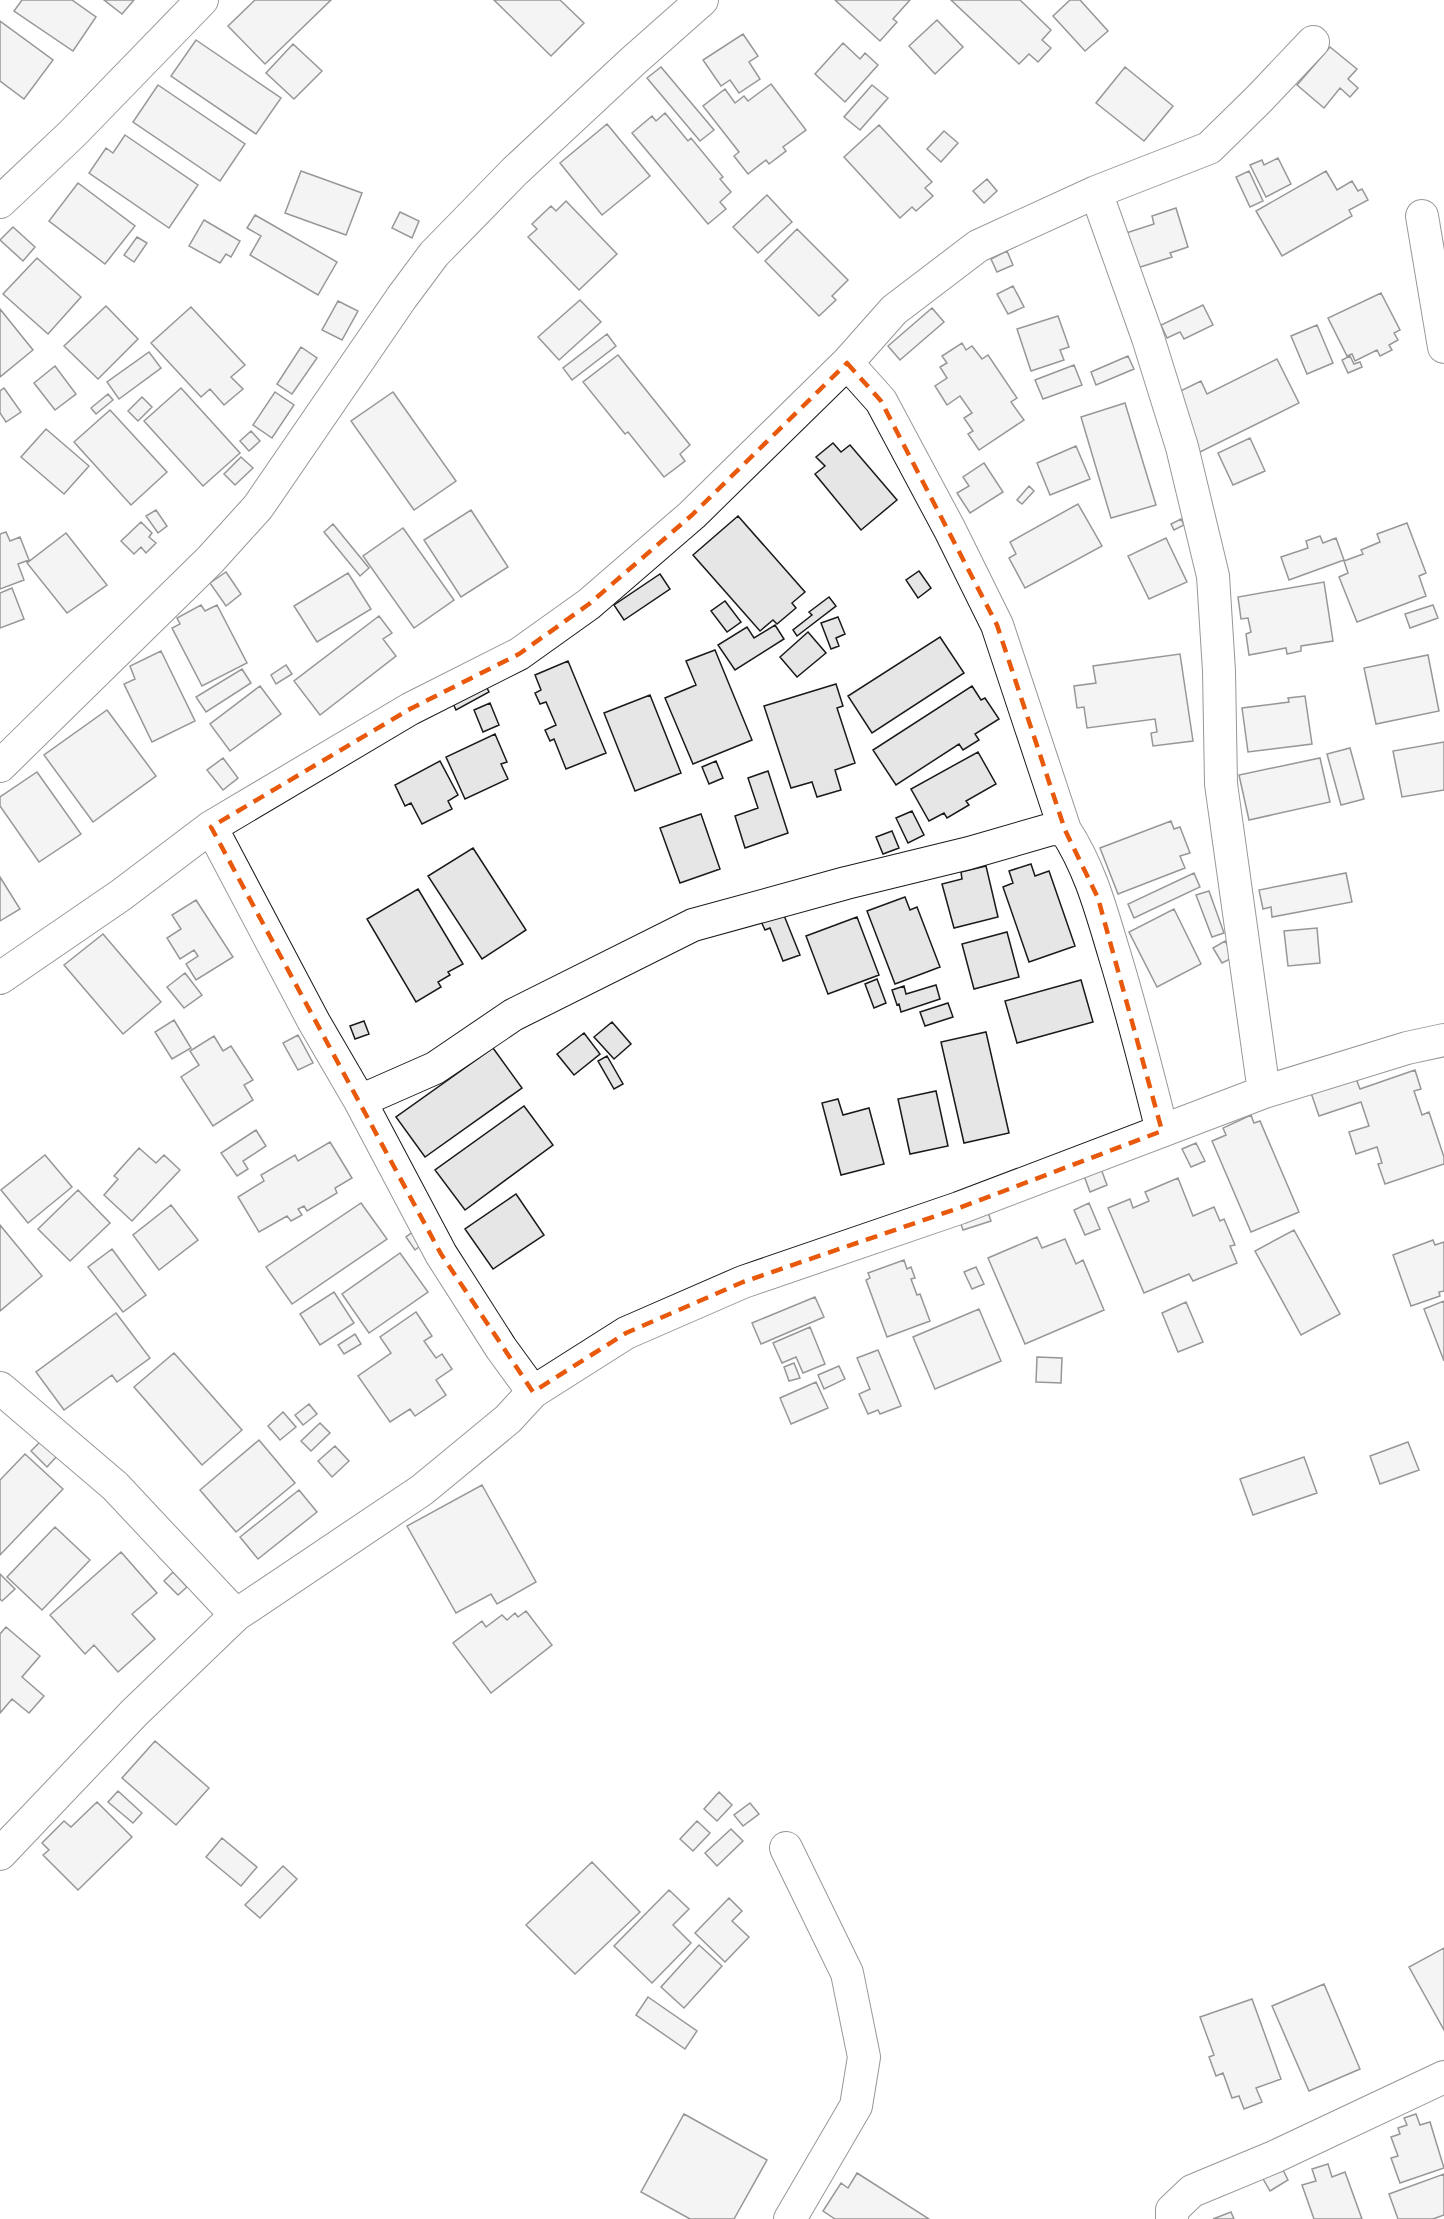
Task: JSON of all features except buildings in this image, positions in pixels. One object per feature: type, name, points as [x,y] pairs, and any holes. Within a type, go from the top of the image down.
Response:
[{"type":"street","points":[[0,202],[73,132],[202,0]]},
{"type":"street","points":[[0,766],[210,561],[258,507],[434,254],[515,171],[702,0]]},
{"type":"street","points":[[0,978],[121,895],[211,827],[410,709],[519,654],[580,610],[692,514],[847,363],[894,310],[978,246],[1096,192],[1209,148],[1313,42]]},
{"type":"street","points":[[1096,192],[1148,338],[1178,436],[1213,576],[1219,671],[1221,784],[1264,1092]]},
{"type":"street","points":[[1422,216],[1444,347]]},
{"type":"street","points":[[847,363],[881,401],[950,530],[997,625],[1065,830],[1082,858],[1098,898],[1137,1029],[1162,1131]]},
{"type":"street","points":[[211,827],[441,1254],[501,1348],[533,1392]]},
{"type":"street","points":[[360,1101],[435,1068],[513,1014],[693,925],[1052,829],[1065,830]]},
{"type":"street","points":[[0,1854],[134,1713],[236,1614],[422,1490],[508,1419],[533,1392],[626,1333],[743,1282],[959,1208],[1264,1092],[1407,1048],[1444,1040]]},
{"type":"street","points":[[0,1388],[115,1486],[236,1614]]},
{"type":"street","points":[[786,1848],[847,1973],[864,2057],[856,2106],[790,2219]]},
{"type":"street","points":[[1173,2219],[1172,2210],[1192,2191],[1275,2157],[1444,2077]]},
{"type":"highlighted area","points":[[847,363],[881,401],[997,625],[1065,830],[1098,898],[1162,1131],[959,1208],[743,1282],[626,1333],[533,1392],[441,1254],[211,827],[410,709],[519,654],[589,604],[692,515]]}]
